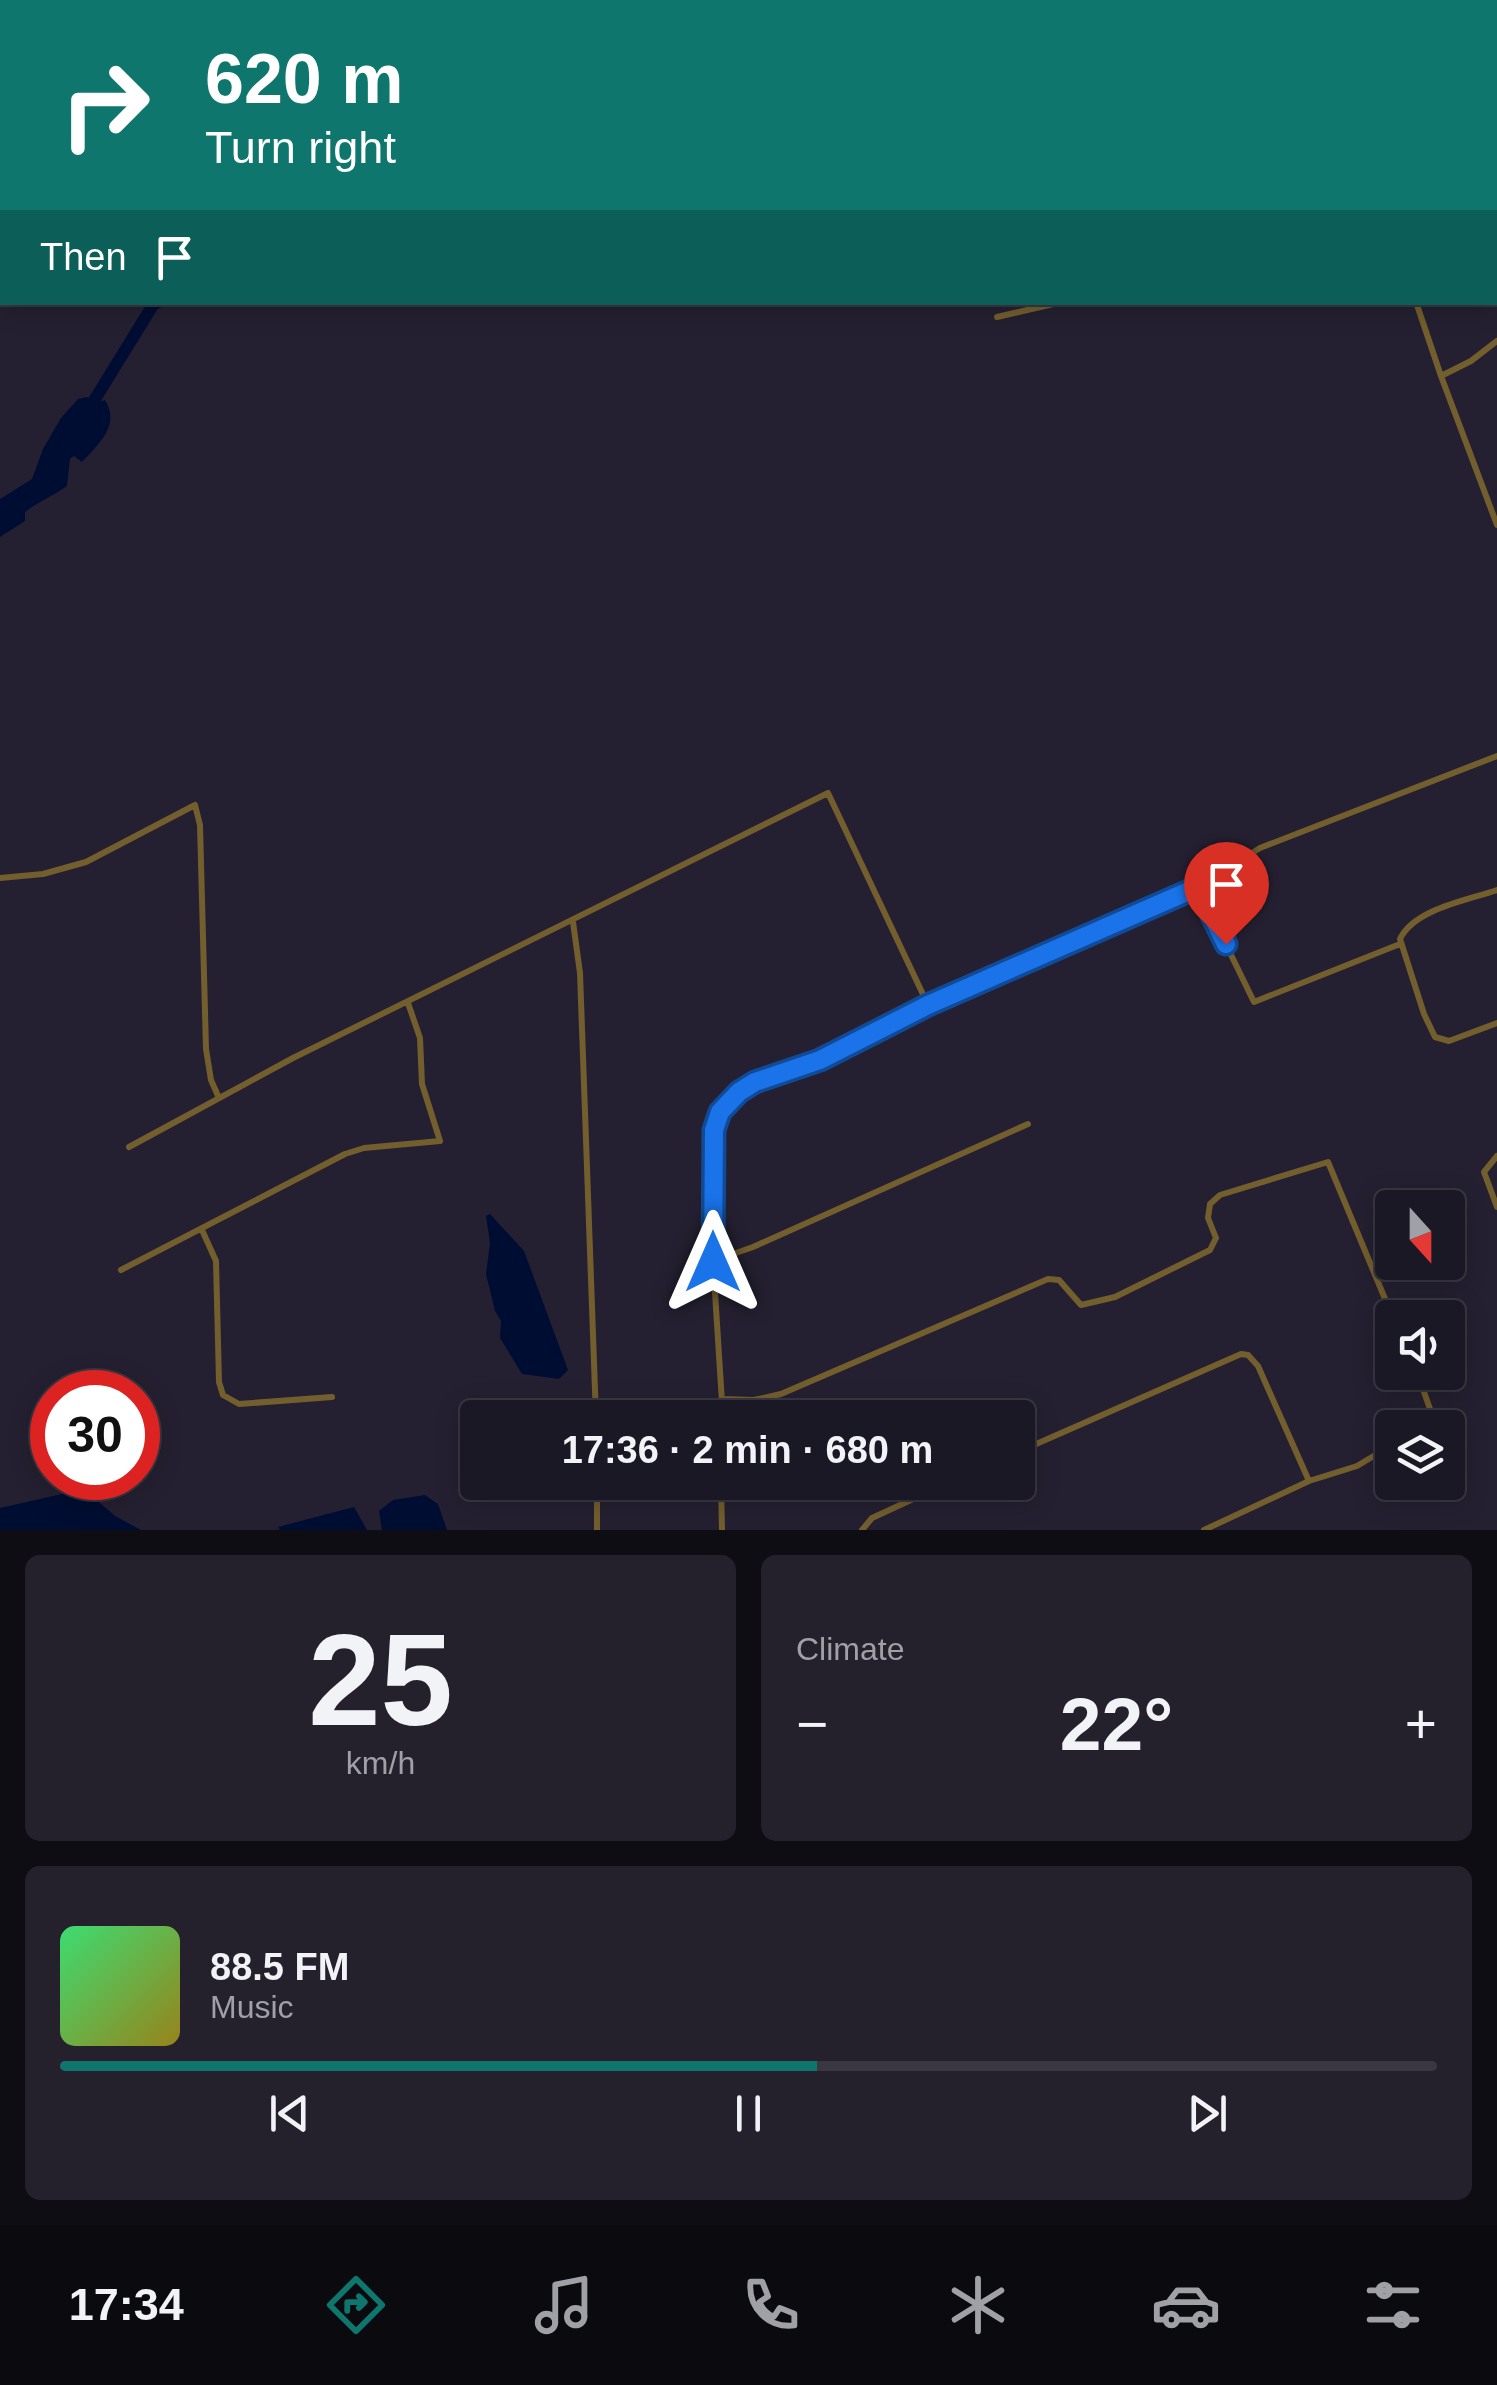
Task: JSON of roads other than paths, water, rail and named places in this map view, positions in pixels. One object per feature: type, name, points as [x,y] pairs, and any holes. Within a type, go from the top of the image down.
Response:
[{"type":"street","points":[[997,317],[1049,305]]},
{"type":"street","points":[[1417,305],[1497,524]]},
{"type":"street","points":[[1442,376],[1497,340]]},
{"type":"street","points":[[1386,1300],[1328,1162],[1220,1196],[1210,1204],[1208,1218],[1216,1238],[1210,1250],[1114,1297],[1081,1304],[1059,1280],[1048,1278],[781,1394],[754,1400],[723,1399],[713,1262],[714,1130],[727,1102],[755,1082],[820,1060],[928,1005],[1198,887],[1260,848],[1497,756]]},
{"type":"street","points":[[129,1147],[828,793],[928,1005]]},
{"type":"street","points":[[0,878],[42,874],[86,862],[195,804],[200,825],[206,1050],[211,1080],[220,1098]]},
{"type":"street","points":[[1198,887],[1254,1002],[1400,944]]},
{"type":"street","points":[[1497,890],[1412,922],[1402,932],[1400,944],[1435,1037],[1448,1041],[1497,1023]]},
{"type":"street","points":[[572,922],[580,973],[595,1400]]},
{"type":"street","points":[[121,1270],[355,1150],[440,1141],[422,1084],[420,1038],[408,1003]]},
{"type":"street","points":[[713,1262],[1028,1124]]},
{"type":"street","points":[[1497,1156],[1484,1172],[1497,1207]]},
{"type":"street","points":[[202,1230],[216,1261],[219,1382],[223,1396],[239,1404],[332,1397]]},
{"type":"street","points":[[1035,1445],[1242,1354],[1258,1366],[1309,1481]]},
{"type":"street","points":[[1204,1530],[1375,1455]]},
{"type":"street","points":[[597,1500],[597,1530]]},
{"type":"street","points":[[721,1500],[722,1530]]},
{"type":"street","points":[[862,1530],[872,1518],[911,1500]]},
{"type":"water","points":[[78,399],[105,400],[110,418],[106,434],[82,462],[74,456],[70,459],[67,486],[25,512],[25,521],[0,537],[0,499],[32,479],[61,418]]},
{"type":"water","points":[[490,1214],[524,1251],[568,1370],[559,1379],[522,1374],[500,1338],[501,1321],[486,1274],[490,1243],[486,1216]]},
{"type":"water","points":[[425,1495],[438,1504],[447,1530],[382,1530],[379,1511],[393,1500]]},
{"type":"water","points":[[35,1500],[97,1500],[141,1530],[0,1530],[0,1508]]},
{"type":"water","points":[[354,1507],[367,1530],[278,1527]]},
{"type":"waterway","points":[[87,412],[153,305]]}]
